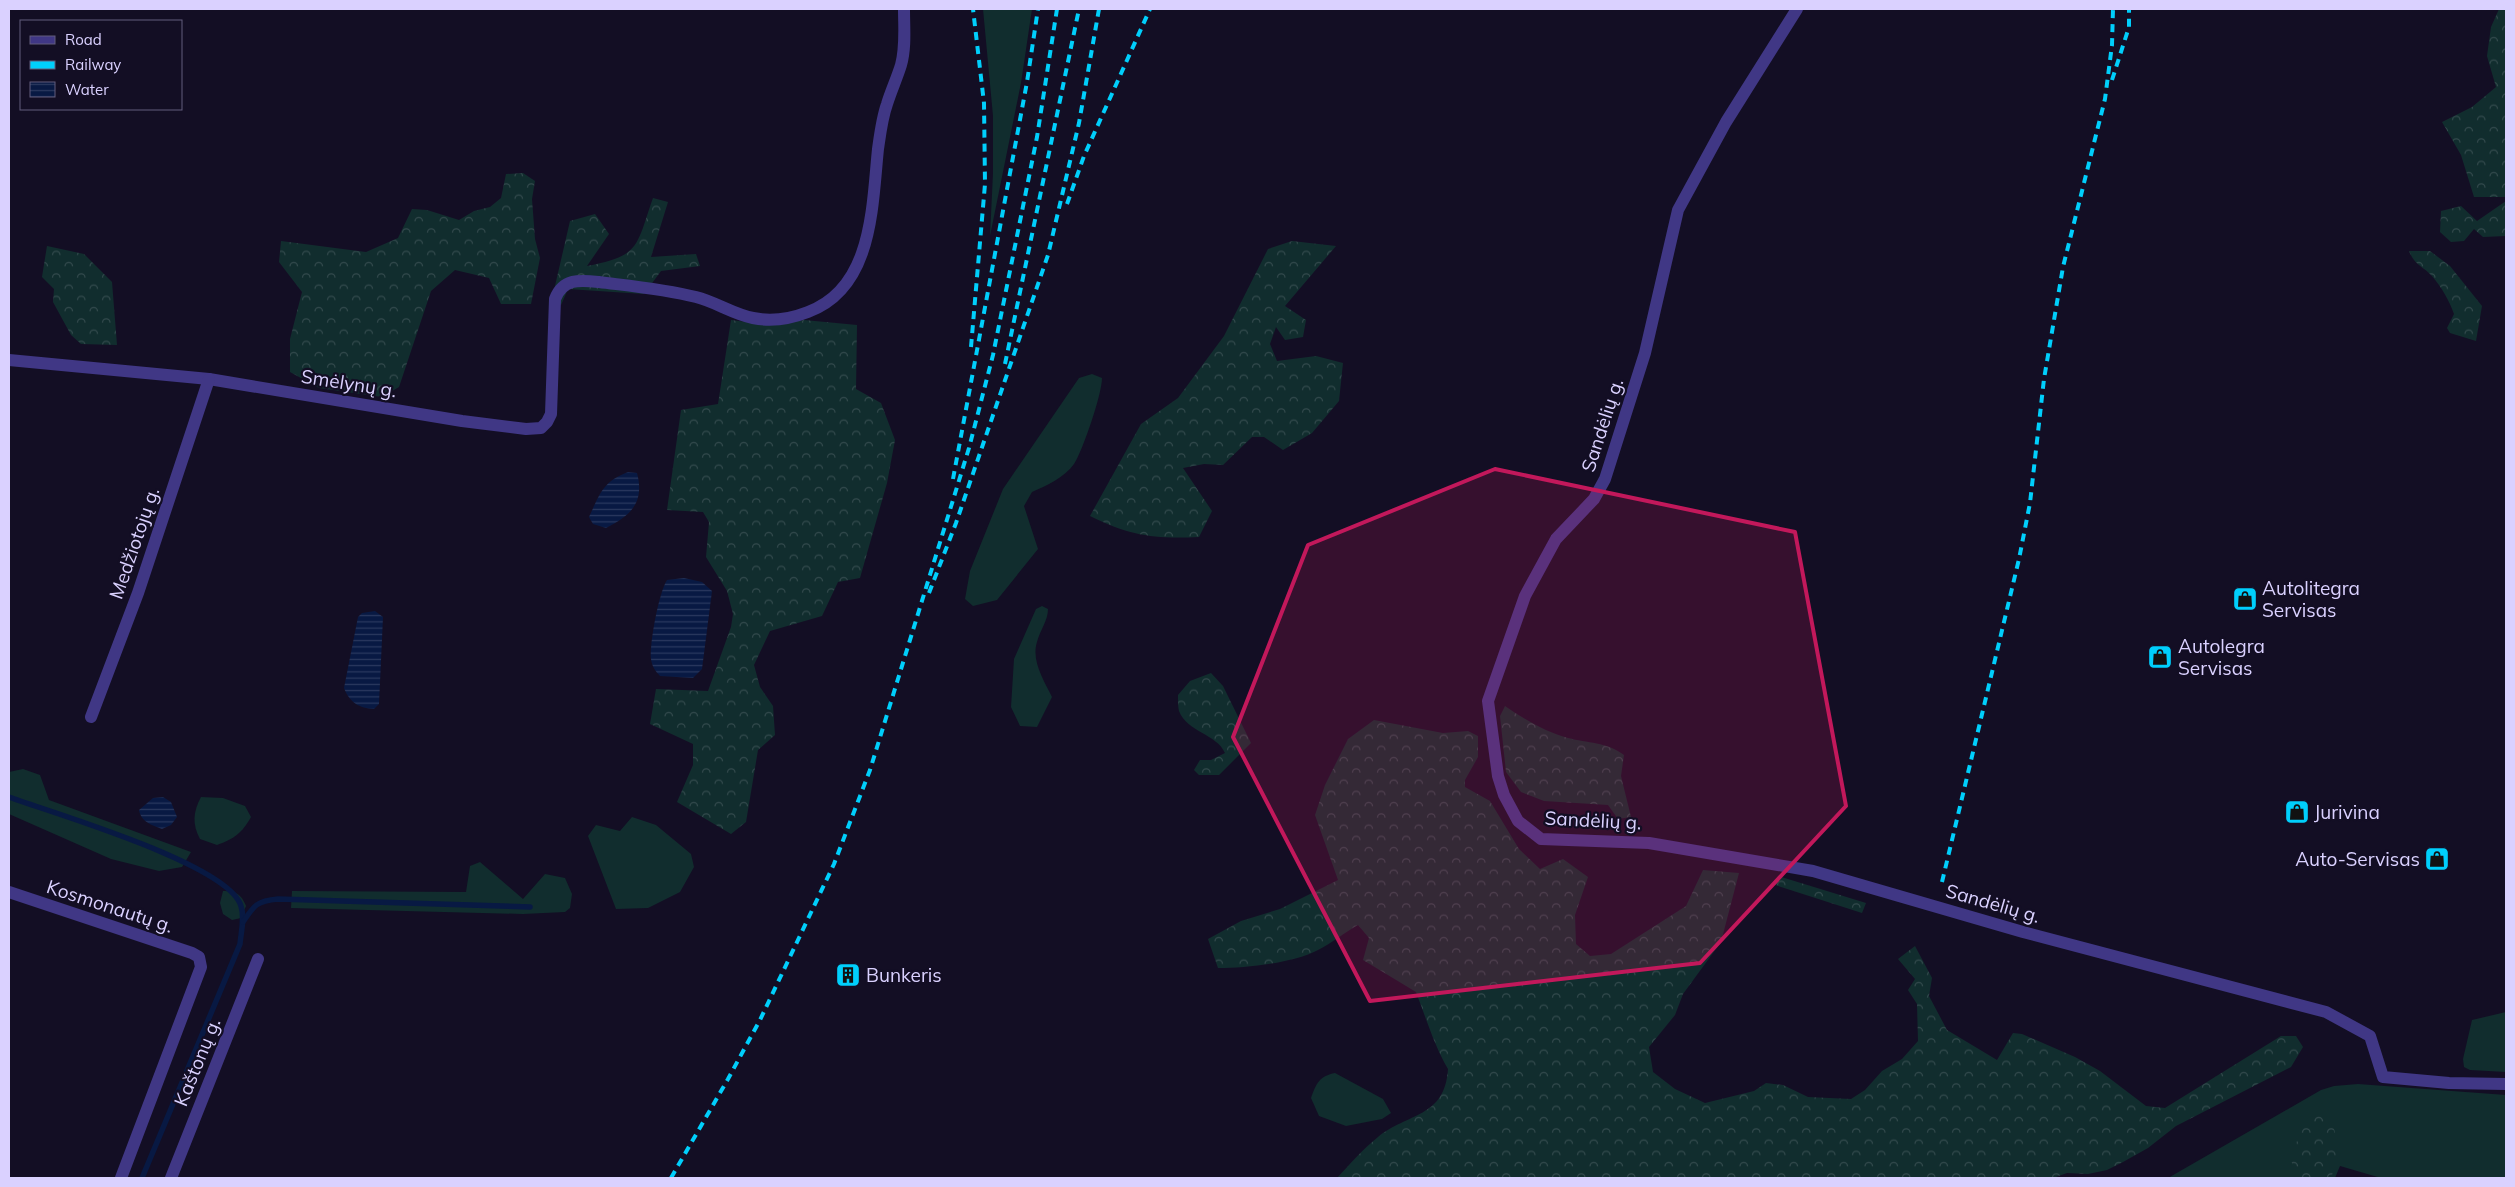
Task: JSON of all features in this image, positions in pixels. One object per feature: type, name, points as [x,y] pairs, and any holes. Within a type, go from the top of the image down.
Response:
[{"type":"street","name":"Smėlynų g.","points":[[9,360],[209,379],[462,421],[537,429],[547,422],[551,414],[555,299],[559,289],[571,281],[584,280],[655,289],[698,297],[751,318],[775,320],[801,315],[821,308],[838,295],[850,280],[859,262],[870,224],[876,191],[878,148],[886,106],[901,66],[905,43],[904,9]]},
{"type":"street","name":"Sandėlių g.","points":[[1798,9],[1726,122],[1678,210],[1645,353],[1605,479],[1594,500],[1556,539],[1525,596],[1488,701],[1498,776],[1504,795],[1518,821],[1541,839],[1648,842],[1813,871],[2023,932],[2326,1012],[2370,1036],[2383,1077],[2449,1083],[2506,1084]]},
{"type":"street","name":"Medžiotojų g.","points":[[91,717],[138,593],[209,379]]},
{"type":"street","name":"Kosmonautų g.","points":[[9,892],[192,953],[199,957]]},
{"type":"street","name":"Kaštonų g.","points":[[122,1178],[201,967],[199,957]]},
{"type":"street","name":"Kaštonų g.","points":[[171,1178],[258,959]]},
{"type":"highlighted area","points":[[1495,469],[1795,532],[1846,806],[1700,963],[1370,1001],[1233,737],[1308,545]]},
{"type":"green space","points":[[983,9],[1032,9],[1021,83],[990,236],[993,116]]},
{"type":"green space","points":[[2499,9],[2506,9],[2506,197],[2474,197],[2461,155],[2442,122],[2472,107],[2496,87],[2487,56],[2491,27]]},
{"type":"green space","points":[[523,173],[535,181],[532,199],[535,239],[540,258],[531,304],[501,304],[489,278],[455,270],[431,291],[399,387],[382,397],[319,388],[290,372],[290,339],[302,292],[279,262],[281,241],[366,252],[398,238],[412,209],[427,210],[459,220],[474,211],[490,207],[501,198],[506,174]]},
{"type":"green space","points":[[653,198],[668,202],[651,257],[696,254],[700,266],[661,271],[644,294],[568,289],[561,305],[552,299],[570,221],[595,214],[609,234],[587,266],[605,262],[618,258],[634,246],[639,238]]},
{"type":"green space","points":[[2506,201],[2506,236],[2483,237],[2474,229],[2464,241],[2451,242],[2440,232],[2441,211],[2461,206],[2477,221]]},
{"type":"green space","points":[[1292,241],[1336,246],[1285,306],[1306,320],[1303,337],[1285,340],[1276,327],[1270,344],[1277,361],[1316,356],[1343,363],[1339,401],[1312,433],[1283,450],[1264,437],[1252,437],[1223,465],[1204,464],[1183,468],[1212,511],[1199,537],[1156,537],[1143,535],[1118,528],[1090,516],[1141,424],[1178,398],[1224,336],[1268,249]]},
{"type":"green space","points":[[47,246],[84,254],[112,282],[117,345],[81,344],[71,335],[53,302],[54,289],[42,277]]},
{"type":"green space","points":[[2409,251],[2430,251],[2450,266],[2482,306],[2476,341],[2450,333],[2447,328],[2454,314],[2447,299],[2432,276],[2417,263]]},
{"type":"green space","points":[[731,320],[770,325],[804,320],[857,325],[856,389],[881,403],[895,440],[887,483],[860,578],[838,582],[822,616],[770,631],[754,665],[760,687],[773,706],[775,735],[758,750],[746,822],[731,834],[677,802],[693,765],[693,744],[650,724],[656,689],[708,691],[731,627],[733,614],[727,591],[706,557],[709,522],[703,512],[667,510],[681,410],[718,404]]},
{"type":"green space","points":[[1092,374],[1102,378],[1101,386],[1091,422],[1078,457],[1070,469],[1060,477],[1032,492],[1024,506],[1038,549],[997,600],[973,606],[965,599],[970,571],[1003,489],[1079,378]]},
{"type":"green space","points":[[1042,606],[1048,609],[1048,613],[1037,642],[1036,656],[1039,670],[1052,697],[1037,727],[1020,726],[1011,707],[1014,659],[1036,609]]},
{"type":"green space","points":[[1211,673],[1223,686],[1251,743],[1219,775],[1199,775],[1194,770],[1200,760],[1211,760],[1225,753],[1216,741],[1195,729],[1183,718],[1179,711],[1178,695],[1190,681]]},
{"type":"green space","points":[[1505,706],[1543,729],[1568,738],[1604,745],[1624,755],[1621,776],[1631,817],[1618,819],[1608,805],[1544,801],[1521,792],[1506,772],[1500,716]]},
{"type":"green space","points":[[1374,720],[1443,733],[1468,731],[1478,736],[1478,757],[1465,780],[1465,787],[1490,801],[1519,849],[1540,869],[1563,859],[1588,877],[1575,915],[1576,944],[1590,956],[1611,954],[1686,906],[1703,870],[1739,873],[1721,942],[1683,994],[1675,1015],[1649,1047],[1653,1072],[1675,1089],[1705,1103],[1754,1091],[1766,1083],[1783,1085],[1808,1097],[1851,1099],[1865,1090],[1882,1071],[1902,1059],[1918,1041],[1917,1004],[1908,990],[1915,979],[1898,959],[1915,946],[1932,978],[1929,996],[1947,1030],[1997,1060],[2013,1033],[2022,1034],[2075,1057],[2100,1071],[2146,1106],[2165,1108],[2281,1036],[2296,1036],[2303,1047],[2291,1067],[2176,1126],[2148,1148],[2123,1162],[2107,1170],[2088,1174],[2067,1173],[2053,1178],[1337,1178],[1378,1137],[1389,1129],[1423,1112],[1440,1097],[1445,1085],[1448,1069],[1434,1041],[1416,992],[1363,960],[1369,938],[1358,925],[1308,955],[1270,964],[1242,967],[1218,968],[1208,939],[1241,921],[1280,909],[1338,880],[1315,815],[1325,785],[1348,739]]},
{"type":"green space","points":[[23,769],[40,775],[49,800],[191,852],[182,867],[159,871],[111,859],[9,814],[9,772]]},
{"type":"green space","points":[[201,797],[223,798],[245,806],[251,817],[241,831],[223,843],[217,845],[200,839],[194,818]]},
{"type":"green space","points":[[632,817],[656,825],[691,854],[694,867],[680,892],[648,908],[616,909],[588,836],[596,825],[620,831]]},
{"type":"green space","points":[[480,862],[523,899],[545,874],[565,878],[572,894],[570,908],[565,912],[523,914],[291,908],[292,891],[466,892],[470,866]]},
{"type":"green space","points":[[1778,876],[1866,903],[1862,913],[1775,885]]},
{"type":"green space","points":[[223,891],[238,894],[242,899],[246,906],[241,918],[232,920],[223,914],[220,903]]},
{"type":"green space","points":[[2506,1012],[2506,1072],[2470,1070],[2464,1067],[2463,1059],[2472,1020]]},
{"type":"green space","points":[[1335,1073],[1383,1099],[1391,1113],[1382,1119],[1346,1126],[1319,1116],[1311,1098],[1322,1078]]},
{"type":"green space","points":[[2358,1084],[2506,1095],[2506,1178],[2381,1178],[2340,1166],[2335,1178],[2168,1178],[2321,1090],[2334,1086]]},
{"type":"green space","points":[[2318,1114],[2330,1117],[2337,1140],[2336,1161],[2331,1178],[2296,1178],[2290,1156],[2305,1124]]},
{"type":"water","points":[[628,472],[637,473],[639,483],[639,493],[634,507],[622,519],[606,528],[593,524],[589,517],[603,490],[612,480]]},
{"type":"water","points":[[684,578],[702,582],[712,591],[702,669],[693,678],[660,676],[655,670],[651,659],[653,631],[658,607],[667,580]]},
{"type":"water","points":[[375,611],[383,617],[379,704],[374,709],[356,704],[344,688],[358,617],[362,613]]},
{"type":"water","points":[[163,797],[171,802],[177,817],[171,825],[162,829],[145,820],[139,810],[153,798]]},
{"type":"waterway","points":[[9,797],[98,827],[174,857],[206,874],[229,890],[241,906],[243,920],[240,944],[142,1178]]},
{"type":"waterway","points":[[243,922],[257,905],[265,901],[278,899],[530,907]]},
{"type":"railway","points":[[971,347],[985,184],[984,103],[973,9]]},
{"type":"railway","points":[[953,479],[1027,82],[1038,9]]},
{"type":"railway","points":[[671,1178],[760,1020],[834,864],[870,770],[969,448],[993,355],[1037,137],[1057,9]]},
{"type":"railway","points":[[1005,364],[1079,9]]},
{"type":"railway","points":[[929,593],[956,523],[1048,255],[1079,123],[1099,9]]},
{"type":"railway","points":[[1067,204],[1084,156],[1150,9]]},
{"type":"railway","points":[[1942,882],[2019,559],[2030,503],[2044,379],[2063,267],[2105,99],[2112,45],[2113,9]]},
{"type":"railway","points":[[2112,80],[2129,27],[2129,9]]},
{"type":"place","name":"Autolitegra Servisas","points":[[2245,599]]},
{"type":"place","name":"Autolegra Servisas","points":[[2160,657]]},
{"type":"place","name":"Jurivina","points":[[2297,812]]},
{"type":"place","name":"Auto-Servisas","points":[[2437,859]]},
{"type":"place","name":"Bunkeris","points":[[848,975]]}]
